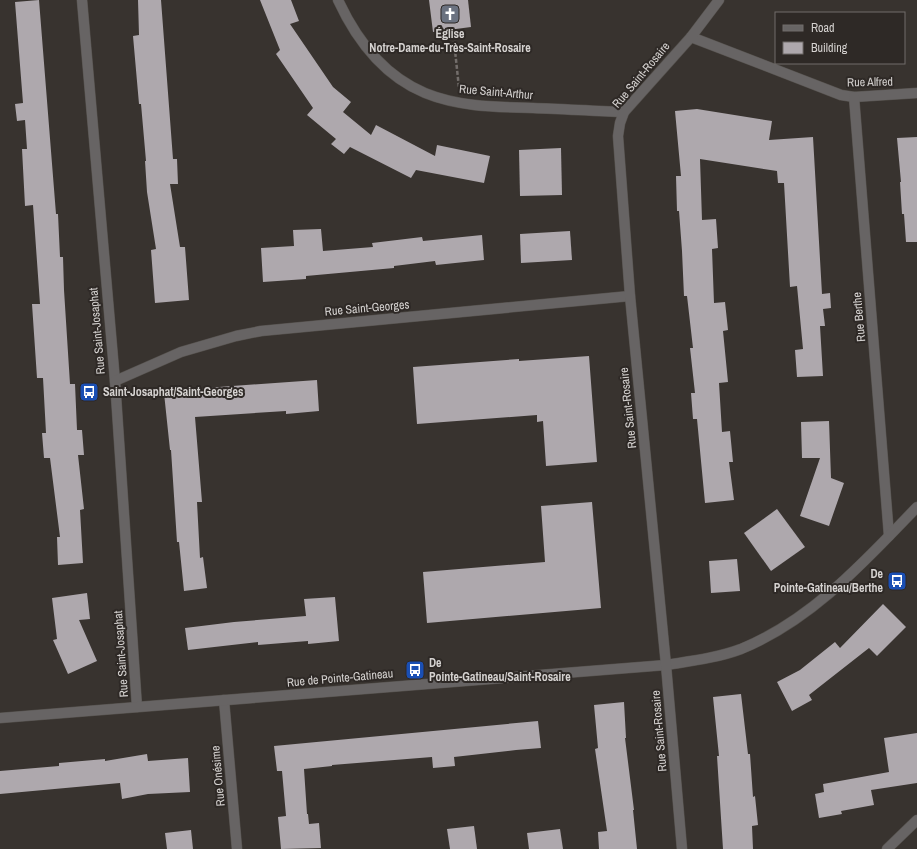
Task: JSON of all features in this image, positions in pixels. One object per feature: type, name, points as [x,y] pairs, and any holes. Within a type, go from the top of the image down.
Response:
[{"type":"street","name":"Rue Saint-Josaphat","points":[[82,0],[114,381],[137,707]]},
{"type":"street","name":"Rue Saint-Arthur","points":[[338,0],[354,30],[368,49],[395,76],[426,94],[460,102],[496,107],[624,112]]},
{"type":"street","name":"Rue Saint-Rosaire","points":[[682,849],[666,665],[630,296],[618,136],[620,123],[624,112],[691,37],[719,0]]},
{"type":"street","name":"Rue Alfred","points":[[691,37],[842,95],[854,97],[917,93]]},
{"type":"street","name":"Rue Berthe","points":[[854,97],[889,536]]},
{"type":"street","name":"Rue Saint-Georges","points":[[114,381],[181,352],[236,336],[262,331],[630,296]]},
{"type":"street","name":"Rue de Pointe-Gatineau","points":[[0,718],[666,665],[714,656],[740,649],[764,638],[809,611],[831,592],[917,507]]},
{"type":"street","name":"Rue Onésime","points":[[224,700],[237,849]]},
{"type":"street","points":[[887,849],[917,820]]},
{"type":"path","points":[[454,41],[460,102]]},
{"type":"building","points":[[39,0],[56,214],[58,214],[60,257],[63,257],[70,384],[75,384],[77,430],[82,430],[84,455],[78,455],[84,509],[80,510],[83,563],[58,565],[57,537],[60,537],[50,458],[44,458],[42,433],[46,433],[43,378],[37,378],[32,304],[40,304],[33,205],[25,206],[22,149],[27,149],[25,120],[17,121],[15,104],[23,103],[15,2]]},
{"type":"building","points":[[138,0],[161,0],[173,159],[177,159],[178,184],[170,184],[180,247],[185,247],[189,300],[155,303],[151,250],[156,249],[147,192],[141,104],[139,104],[133,36],[139,35]]},
{"type":"building","points":[[260,0],[291,0],[299,21],[290,24],[333,87],[351,102],[343,112],[371,135],[376,125],[435,156],[437,145],[490,156],[484,183],[416,170],[411,178],[350,147],[344,154],[331,144],[336,139],[307,115],[313,108],[276,54],[280,50]]},
{"type":"building","name":"Église Notre-Dame-du-Très-Saint-Rosaire","points":[[429,0],[468,0],[471,27],[433,32]]},
{"type":"building","points":[[697,109],[772,121],[769,140],[813,137],[822,294],[830,293],[831,308],[823,309],[825,326],[820,326],[823,376],[797,377],[795,350],[803,349],[797,286],[790,287],[784,183],[778,183],[777,171],[700,159],[702,220],[716,219],[718,248],[712,249],[714,303],[725,302],[728,330],[723,331],[728,382],[719,383],[722,432],[730,431],[733,462],[729,462],[734,500],[705,503],[697,419],[693,419],[691,393],[695,393],[690,348],[693,348],[687,296],[684,296],[679,211],[677,211],[676,176],[681,176],[675,111]]},
{"type":"building","points":[[917,137],[917,242],[906,242],[904,214],[902,214],[897,138]]},
{"type":"building","points":[[561,148],[562,195],[520,196],[519,150]]},
{"type":"building","points":[[321,229],[323,251],[373,247],[372,243],[422,237],[423,241],[482,235],[484,260],[436,265],[435,261],[394,266],[394,268],[306,276],[306,279],[263,282],[261,248],[294,246],[293,230]]},
{"type":"building","points":[[570,231],[572,260],[521,263],[520,234]]},
{"type":"building","points":[[589,356],[597,462],[546,466],[543,421],[537,422],[537,415],[417,424],[413,367],[519,359],[519,361]]},
{"type":"building","points":[[317,380],[319,411],[286,414],[286,411],[195,417],[202,502],[197,502],[200,558],[203,557],[207,588],[184,591],[179,542],[177,542],[171,450],[164,393],[219,387]]},
{"type":"building","points":[[829,421],[831,478],[844,483],[829,526],[800,516],[820,458],[802,458],[801,422]]},
{"type":"building","points":[[592,502],[601,608],[427,623],[423,572],[545,562],[541,506]]},
{"type":"building","points":[[777,509],[805,547],[771,571],[744,533]]},
{"type":"building","points":[[737,559],[740,591],[711,593],[709,561]]},
{"type":"building","points":[[87,593],[90,619],[79,620],[97,661],[68,674],[53,640],[57,639],[52,598]]},
{"type":"building","points":[[335,597],[339,641],[308,644],[308,641],[258,645],[258,642],[188,650],[185,628],[306,616],[304,599]]},
{"type":"building","points":[[883,604],[906,627],[877,656],[869,648],[809,695],[812,700],[792,711],[777,682],[800,670],[835,642],[840,648]]},
{"type":"building","points":[[741,694],[748,754],[750,754],[753,797],[755,796],[758,825],[752,826],[753,849],[723,849],[717,756],[719,756],[713,697]]},
{"type":"building","points":[[624,702],[625,738],[634,810],[637,849],[599,849],[598,832],[607,831],[595,749],[598,748],[594,705]]},
{"type":"building","points":[[538,721],[541,748],[454,757],[455,766],[433,768],[432,757],[332,765],[304,769],[309,824],[319,823],[321,848],[281,849],[278,817],[286,816],[282,771],[277,771],[274,746]]},
{"type":"building","points":[[917,733],[917,783],[871,790],[874,805],[841,811],[842,814],[819,818],[815,794],[824,792],[823,784],[889,772],[884,738]]},
{"type":"building","points":[[147,754],[148,761],[188,758],[190,792],[148,794],[122,799],[120,783],[0,794],[0,771],[59,766],[59,763],[105,759],[105,761]]},
{"type":"building","points":[[474,826],[477,849],[450,849],[447,829]]},
{"type":"building","points":[[560,829],[563,849],[529,849],[527,833]]},
{"type":"building","points":[[191,830],[193,849],[167,849],[165,833]]},
{"type":"place","name":"Église Notre-Dame-du-Très-Saint-Rosaire","points":[[450,14]]},
{"type":"place","name":"Saint-Josaphat/Saint-Georges","points":[[89,392]]},
{"type":"place","name":"De Pointe-Gatineau/Berthe","points":[[897,581]]},
{"type":"place","name":"De Pointe-Gatineau/Saint-Rosaire","points":[[415,670]]}]
